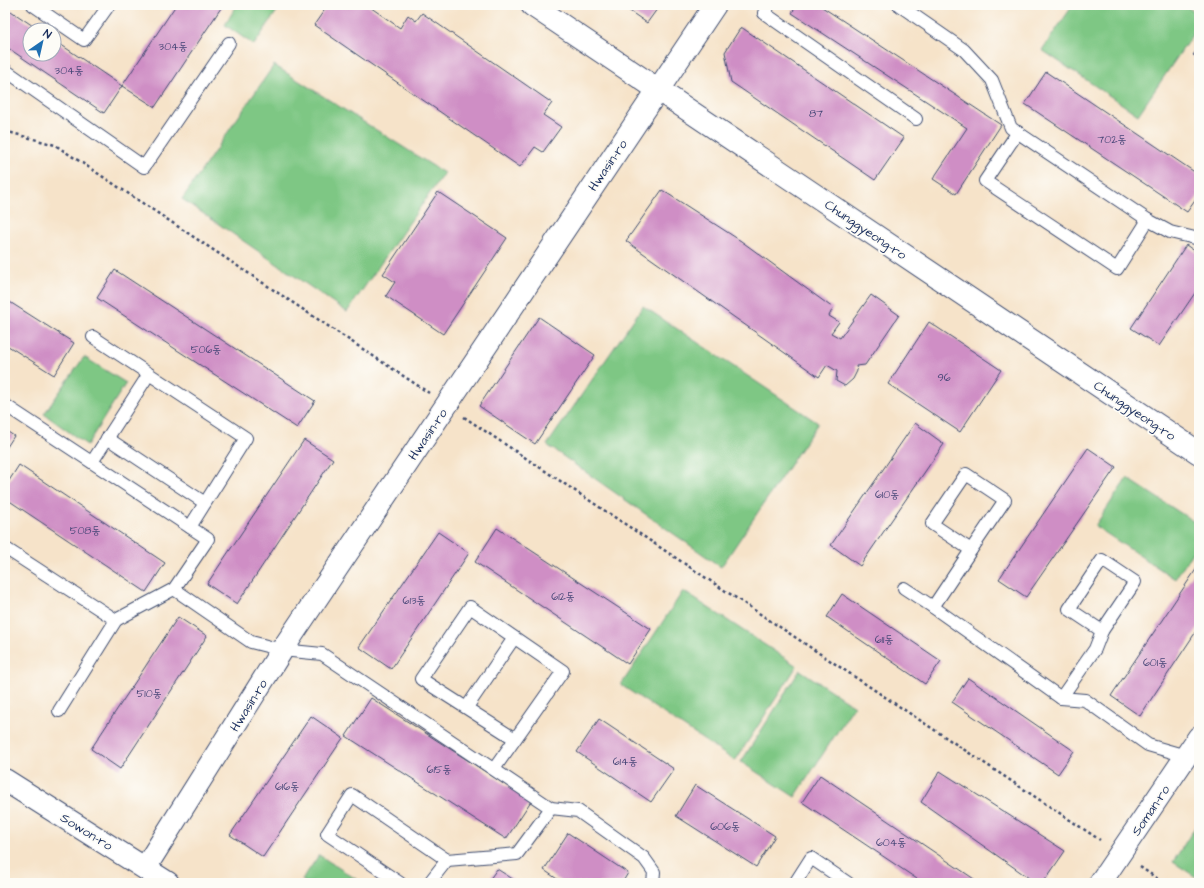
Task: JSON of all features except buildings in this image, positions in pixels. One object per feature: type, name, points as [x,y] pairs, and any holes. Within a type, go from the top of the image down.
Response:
[{"type":"main road","name":"Chunggyeong-ro","points":[[532,5],[1199,453]]},
{"type":"main road","name":"Hwasin-ro","points":[[145,868],[282,650],[715,5]]},
{"type":"main road","name":"Soman-ro","points":[[1100,883],[1199,737]]},
{"type":"main road","name":"Sowon-ro","points":[[5,780],[168,883]]},
{"type":"lane","points":[[32,5],[84,40],[109,5]]},
{"type":"lane","points":[[769,5],[764,13],[916,119]]},
{"type":"lane","points":[[899,5],[964,50],[983,70],[992,80],[1011,128],[1148,220],[1170,232],[1199,239]]},
{"type":"lane","points":[[5,70],[144,167],[229,43]]},
{"type":"lane","points":[[1018,132],[985,182],[1117,269],[1148,220]]},
{"type":"lane","points":[[93,337],[246,438],[190,526]]},
{"type":"lane","points":[[92,462],[149,374]]},
{"type":"lane","points":[[5,404],[208,539],[174,589],[116,620],[59,711]]},
{"type":"lane","points":[[107,438],[205,503]]},
{"type":"lane","points":[[933,607],[1005,500],[966,474],[932,524],[970,550]]},
{"type":"lane","points":[[5,548],[116,620]]},
{"type":"lane","points":[[1061,698],[1095,649],[1102,631],[1135,582],[1102,560],[1069,609],[1102,631]]},
{"type":"lane","points":[[904,588],[1061,698],[1085,700],[1148,745],[1186,756]]},
{"type":"lane","points":[[174,589],[251,642],[282,650],[322,654],[551,808],[578,811],[644,858],[654,872],[654,883]]},
{"type":"lane","points":[[494,770],[563,670],[470,607],[421,679],[515,739]]},
{"type":"lane","points":[[466,707],[514,638]]},
{"type":"lane","points":[[400,883],[327,834],[352,795],[447,860],[516,854],[551,808]]},
{"type":"lane","points":[[795,883],[811,858],[848,883]]},
{"type":"lane","points":[[429,883],[447,860]]},
{"type":"path","points":[[5,131],[55,145],[431,394]]},
{"type":"path","points":[[464,417],[1100,840]]},
{"type":"path","points":[[1140,867],[1164,883]]},
{"type":"path","points":[[5,878],[13,883]]},
{"type":"green space","points":[[237,5],[281,5],[254,45],[225,25]]},
{"type":"green space","points":[[1073,5],[1184,5],[1199,15],[1199,25],[1138,115],[1042,50]]},
{"type":"green space","points":[[274,65],[444,173],[347,312],[182,199]]},
{"type":"green space","points":[[643,306],[818,423],[721,567],[547,445]]},
{"type":"green space","points":[[84,357],[126,383],[87,445],[44,414]]},
{"type":"green space","points":[[1127,478],[1199,525],[1199,542],[1175,579],[1095,526]]},
{"type":"green space","points":[[683,591],[797,666],[735,761],[621,685]]},
{"type":"green space","points":[[800,670],[854,706],[795,797],[741,762]]},
{"type":"green space","points":[[1199,821],[1199,879],[1173,862]]},
{"type":"green space","points":[[319,855],[362,883],[306,883],[302,880]]}]
